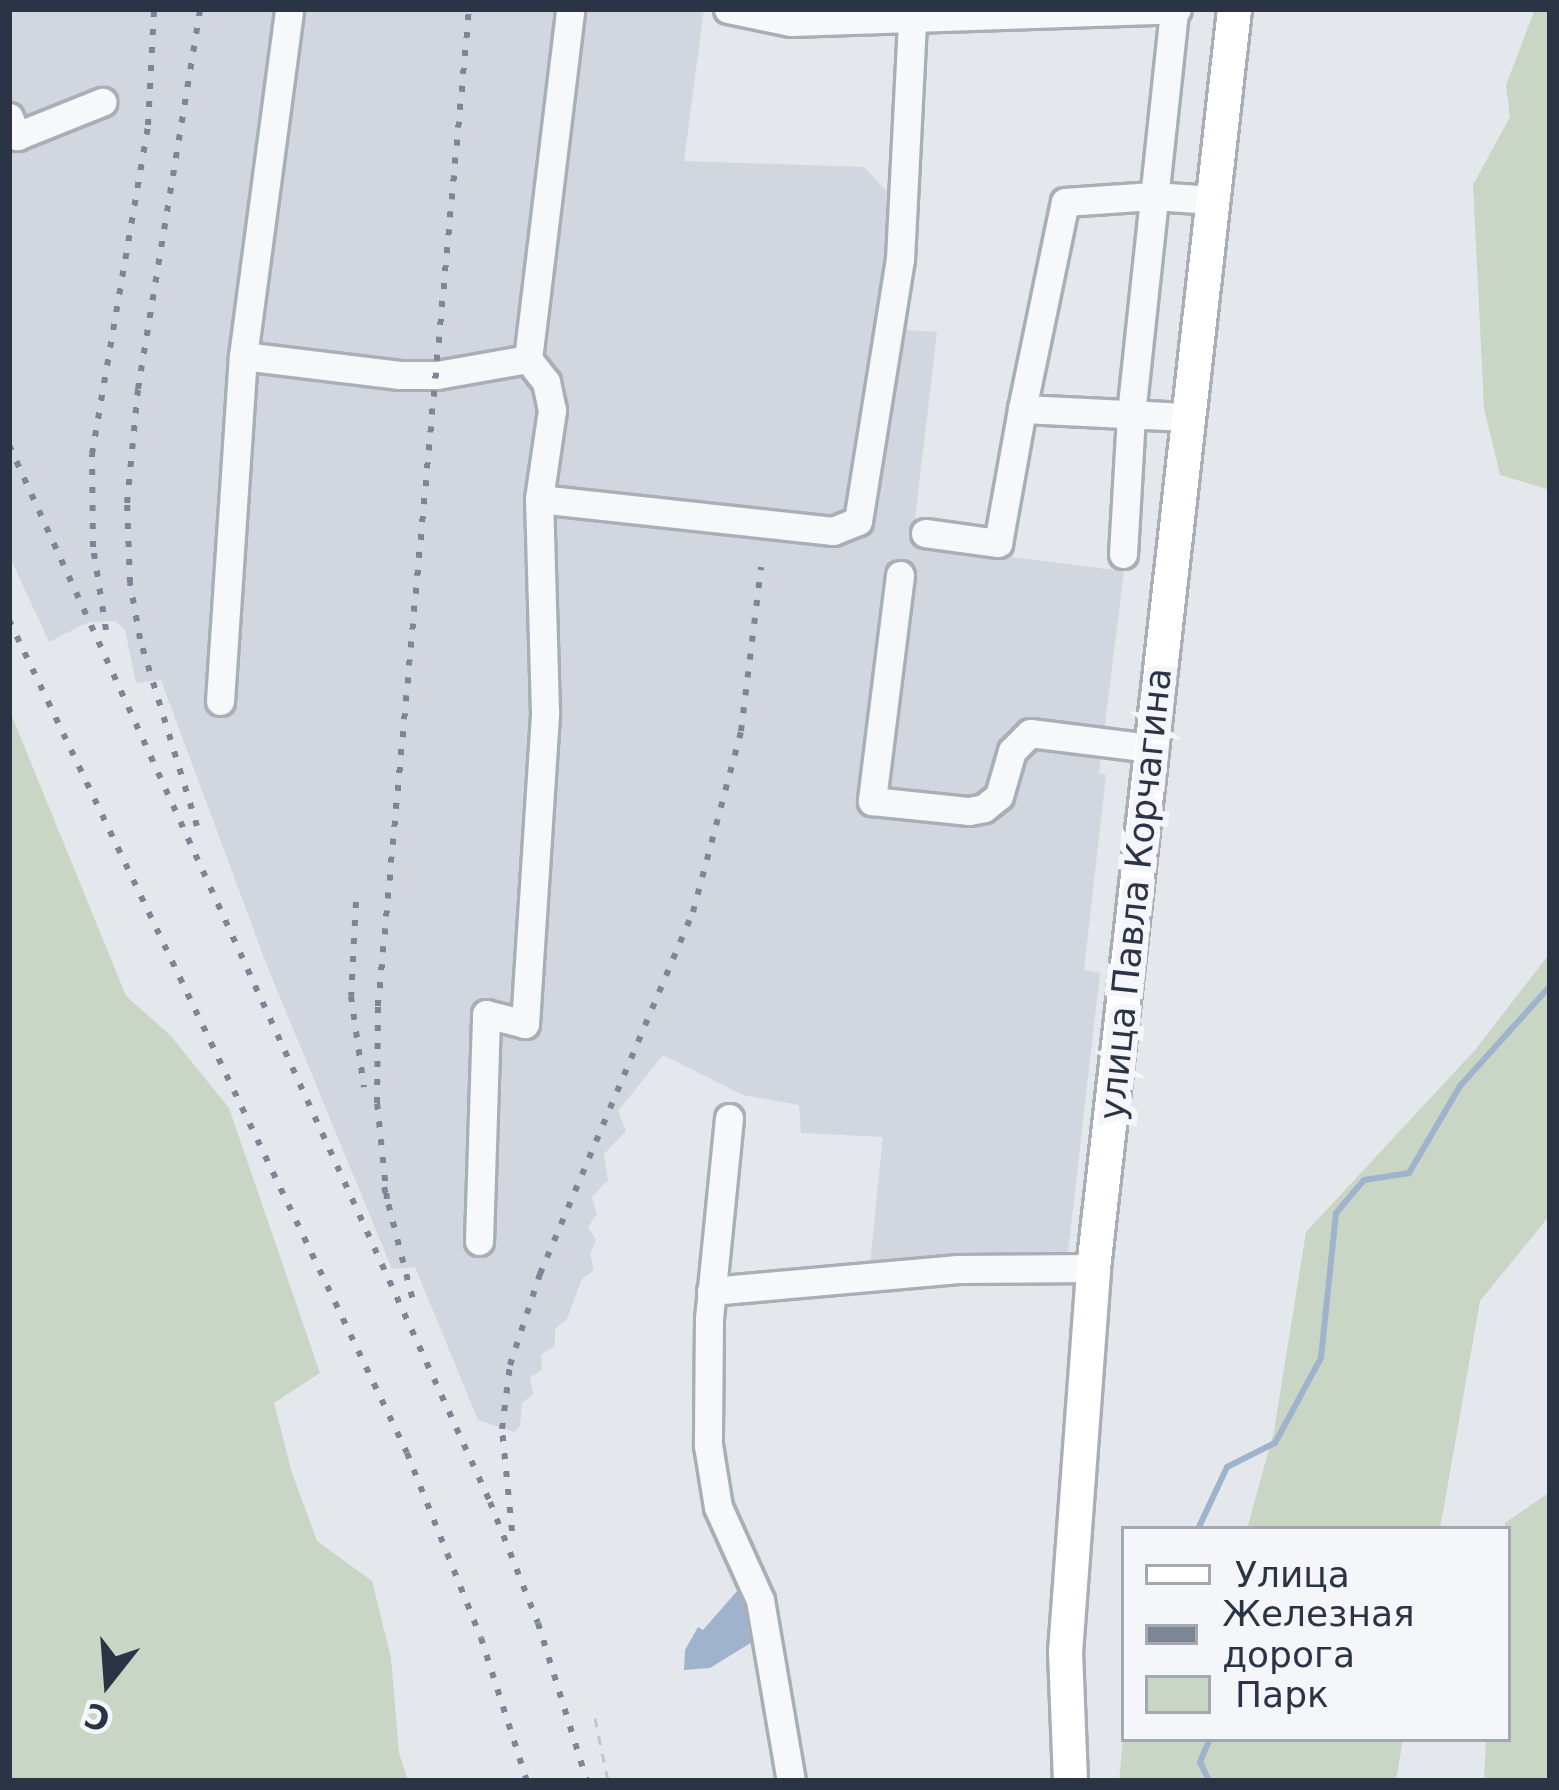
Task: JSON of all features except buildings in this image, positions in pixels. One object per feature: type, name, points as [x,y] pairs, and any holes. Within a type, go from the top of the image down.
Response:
[{"type":"main road","name":"улица Павла Корчагина","points":[[1070,1781],[1065,1652],[1093,1268],[1234,9]]},
{"type":"street","points":[[220,701],[243,356],[289,9]]},
{"type":"street","points":[[479,1241],[486,1014],[525,1024],[545,712],[539,499],[552,410],[546,382],[528,359],[568,9]]},
{"type":"street","points":[[728,9],[770,21],[912,21],[1175,9],[1131,414],[1123,554]]},
{"type":"street","points":[[539,499],[833,531],[858,521],[900,259],[912,21]]},
{"type":"street","points":[[9,117],[17,136],[102,102]]},
{"type":"street","points":[[925,533],[998,543],[1065,202],[1153,196],[1213,200]]},
{"type":"street","points":[[243,356],[400,375],[528,359]]},
{"type":"street","points":[[1022,409],[1188,417]]},
{"type":"street","points":[[900,575],[872,800],[969,811],[984,808],[999,796],[1012,751],[1030,734],[1151,748]]},
{"type":"street","points":[[729,1118],[706,1377],[711,1478],[727,1532],[760,1600],[791,1781]]},
{"type":"street","points":[[711,1291],[958,1269],[1093,1268]]},
{"type":"path","points":[[595,1718],[608,1781]]},
{"type":"shaded area","points":[[9,9],[704,9],[684,161],[864,167],[893,198],[891,245],[916,247],[907,330],[937,332],[912,545],[1124,571],[1099,773],[1106,775],[1084,970],[1100,973],[1067,1261],[960,1255],[870,1263],[883,1137],[801,1133],[799,1105],[743,1095],[663,1055],[618,1111],[626,1131],[604,1154],[608,1180],[592,1197],[597,1214],[588,1227],[596,1240],[590,1254],[594,1270],[582,1279],[567,1319],[555,1329],[555,1346],[541,1355],[542,1370],[530,1377],[533,1394],[522,1403],[520,1426],[514,1432],[478,1420],[415,1267],[392,1269],[266,963],[161,680],[136,683],[125,630],[115,621],[89,622],[49,642],[9,555]]},
{"type":"green space","points":[[1535,9],[1550,9],[1550,490],[1500,475],[1484,408],[1473,185],[1510,117],[1506,85]]},
{"type":"green space","points":[[9,709],[126,996],[170,1035],[229,1108],[320,1373],[274,1403],[292,1473],[317,1541],[372,1581],[391,1658],[399,1753],[408,1781],[9,1781]]},
{"type":"green space","points":[[1550,953],[1550,1215],[1480,1301],[1441,1526],[1248,1526],[1274,1431],[1306,1232],[1475,1050]]},
{"type":"green space","points":[[1550,1492],[1547,1781],[1484,1781],[1486,1742],[1511,1742],[1511,1526],[1505,1523]]},
{"type":"green space","points":[[1123,1742],[1402,1742],[1396,1781],[1119,1781]]},
{"type":"water","points":[[738,1590],[746,1594],[757,1639],[710,1668],[684,1670],[685,1650],[698,1627],[703,1630]]},
{"type":"waterway","points":[[1199,1526],[1227,1467],[1275,1443],[1321,1358],[1336,1213],[1364,1180],[1409,1173],[1460,1086],[1550,986]]},
{"type":"waterway","points":[[1209,1742],[1200,1762],[1209,1781]]},
{"type":"railway","points":[[106,630],[93,547],[92,454],[148,125],[154,9]]},
{"type":"railway","points":[[197,826],[140,639],[130,583],[127,503],[138,389],[200,9]]},
{"type":"railway","points":[[387,1199],[377,1103],[378,1006],[469,9]]},
{"type":"railway","points":[[9,445],[490,1502],[538,1623],[587,1781]]},
{"type":"railway","points":[[512,1531],[502,1429],[510,1365],[540,1274],[693,912],[741,731],[761,567]]},
{"type":"railway","points":[[9,620],[407,1453],[481,1638],[527,1781]]},
{"type":"railway","points":[[356,902],[351,996],[364,1087]]},
{"type":"railway","points":[[384,1187],[415,1309]]}]
